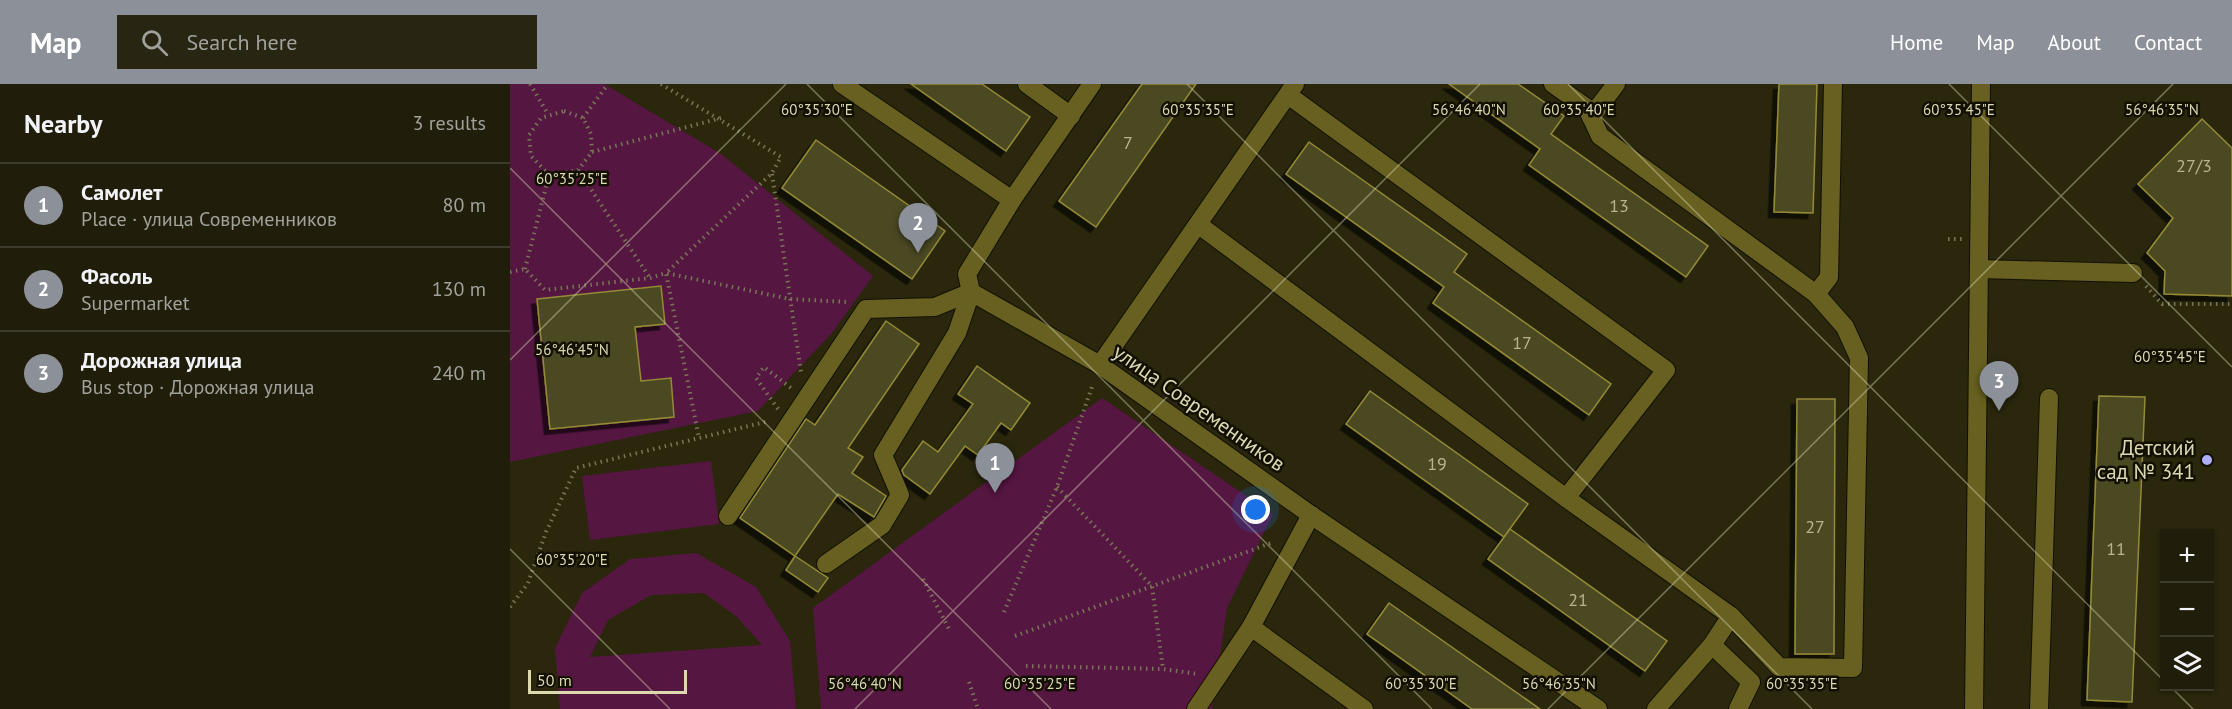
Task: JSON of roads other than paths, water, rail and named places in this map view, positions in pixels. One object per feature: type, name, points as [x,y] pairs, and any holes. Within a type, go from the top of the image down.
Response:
[{"type":"street","points":[[842,84],[1011,200]]},
{"type":"street","points":[[1027,84],[1071,116]]},
{"type":"street","points":[[826,564],[882,525],[900,495],[883,455],[957,333],[971,292],[967,274],[1011,200],[1092,84]]},
{"type":"street","points":[[1199,225],[1566,498],[1731,616],[1779,667],[1853,668],[1859,358],[1845,327],[1816,294],[1600,136],[1587,108],[1554,84]]},
{"type":"street","points":[[1591,117],[1616,84]]},
{"type":"street","points":[[1816,294],[1829,277],[1833,84]]},
{"type":"street","points":[[1974,709],[1981,84]]},
{"type":"street","points":[[1100,365],[1292,89],[1666,370],[1566,498]]},
{"type":"street","points":[[1979,268],[2133,273]]},
{"type":"street","points":[[728,516],[795,410],[866,309],[935,307],[971,292]]},
{"type":"street","name":"улица Современников","points":[[971,292],[1100,365],[1311,515],[1598,709]]},
{"type":"street","points":[[2039,709],[2049,398]]},
{"type":"street","points":[[1196,709],[1251,627],[1311,515]]},
{"type":"street","points":[[1656,709],[1712,645],[1731,616]]},
{"type":"street","points":[[1251,627],[1364,709]]},
{"type":"street","points":[[1712,645],[1751,682],[1738,709]]},
{"type":"place","name":"Фасоль","points":[[918,253]]},
{"type":"place","name":"Дорожная улица","points":[[1999,411]]},
{"type":"place","name":"Детский сад № 341","points":[[2207,460]]},
{"type":"place","name":"Самолет","points":[[995,493]]}]
